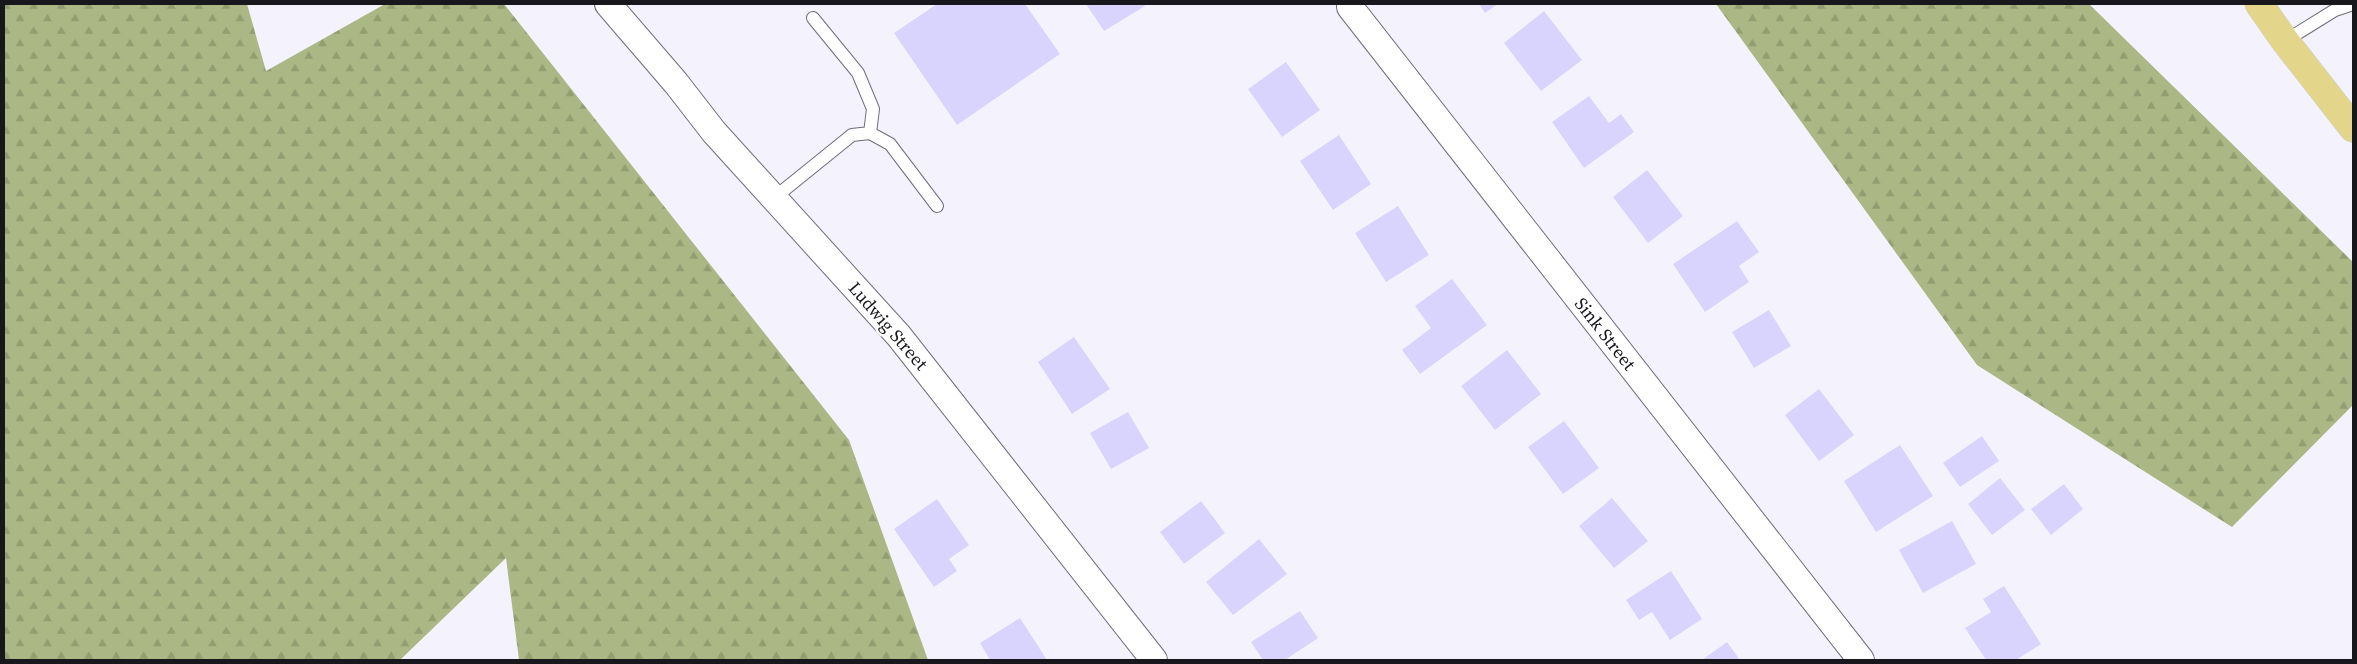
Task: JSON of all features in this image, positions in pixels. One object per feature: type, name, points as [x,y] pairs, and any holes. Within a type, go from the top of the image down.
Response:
[{"type":"main road","points":[[2245,4],[2284,41]]},
{"type":"main road","points":[[2259,4],[2284,41],[2353,128]]},
{"type":"street","name":"Ludwig Street","points":[[608,4],[676,83],[714,132],[899,336],[1154,660]]},
{"type":"street","name":"Sink Street","points":[[1350,7],[1861,660]]},
{"type":"lane","points":[[2284,41],[2335,10],[2353,4]]},
{"type":"lane","points":[[813,18],[858,73],[873,108],[870,133]]},
{"type":"lane","points":[[774,198],[852,135],[870,133],[890,144],[937,206]]},
{"type":"green space","points":[[4,4],[247,4],[266,71],[385,4],[504,4],[849,440],[928,660],[519,660],[506,558],[400,660],[4,660]]},
{"type":"green space","points":[[1716,4],[2089,4],[2353,262],[2353,405],[2232,527],[1977,365]]},
{"type":"building","points":[[937,4],[1025,4],[1060,54],[957,125],[894,33]]},
{"type":"building","points":[[1086,4],[1143,4],[1145,6],[1104,31]]},
{"type":"building","points":[[1479,4],[1498,4],[1485,13]]},
{"type":"building","points":[[1544,11],[1582,60],[1541,91],[1504,43]]},
{"type":"building","points":[[1286,62],[1320,110],[1282,137],[1248,89]]},
{"type":"building","points":[[1589,96],[1609,123],[1621,114],[1634,132],[1584,168],[1552,122]]},
{"type":"building","points":[[1339,135],[1371,184],[1333,210],[1300,161]]},
{"type":"building","points":[[1647,170],[1683,216],[1648,243],[1613,197]]},
{"type":"building","points":[[1398,206],[1429,255],[1386,282],[1355,233]]},
{"type":"building","points":[[1737,221],[1759,252],[1739,266],[1749,282],[1705,312],[1673,264]]},
{"type":"building","points":[[1452,279],[1487,325],[1420,374],[1402,350],[1431,328],[1415,306]]},
{"type":"building","points":[[1769,310],[1791,346],[1754,368],[1732,332]]},
{"type":"building","points":[[1074,337],[1110,389],[1072,414],[1038,362]]},
{"type":"building","points":[[1507,350],[1541,394],[1495,430],[1461,386]]},
{"type":"building","points":[[1819,389],[1854,435],[1819,461],[1785,415]]},
{"type":"building","points":[[1128,412],[1149,448],[1111,469],[1090,433]]},
{"type":"building","points":[[1564,421],[1599,468],[1563,494],[1528,447]]},
{"type":"building","points":[[1982,436],[1999,461],[1960,487],[1943,463]]},
{"type":"building","points":[[1900,445],[1933,496],[1876,532],[1844,481]]},
{"type":"building","points":[[2000,478],[2025,510],[1992,535],[1968,504]]},
{"type":"building","points":[[2064,484],[2083,509],[2051,535],[2031,509]]},
{"type":"building","points":[[1612,498],[1648,541],[1614,568],[1579,526]]},
{"type":"building","points":[[937,499],[969,545],[949,559],[957,571],[934,587],[894,529]]},
{"type":"building","points":[[1201,501],[1225,533],[1184,564],[1160,532]]},
{"type":"building","points":[[1952,521],[1976,564],[1923,593],[1899,550]]},
{"type":"building","points":[[1259,539],[1287,574],[1233,615],[1206,582]]},
{"type":"building","points":[[1671,571],[1702,619],[1670,640],[1652,612],[1639,620],[1626,600]]},
{"type":"building","points":[[2004,586],[2041,644],[2016,660],[1986,660],[1965,628],[1991,612],[1983,599]]},
{"type":"building","points":[[1300,611],[1318,638],[1285,660],[1263,660],[1251,642]]},
{"type":"building","points":[[1020,618],[1047,660],[990,660],[980,643]]},
{"type":"building","points":[[1727,642],[1740,660],[1702,660]]}]
